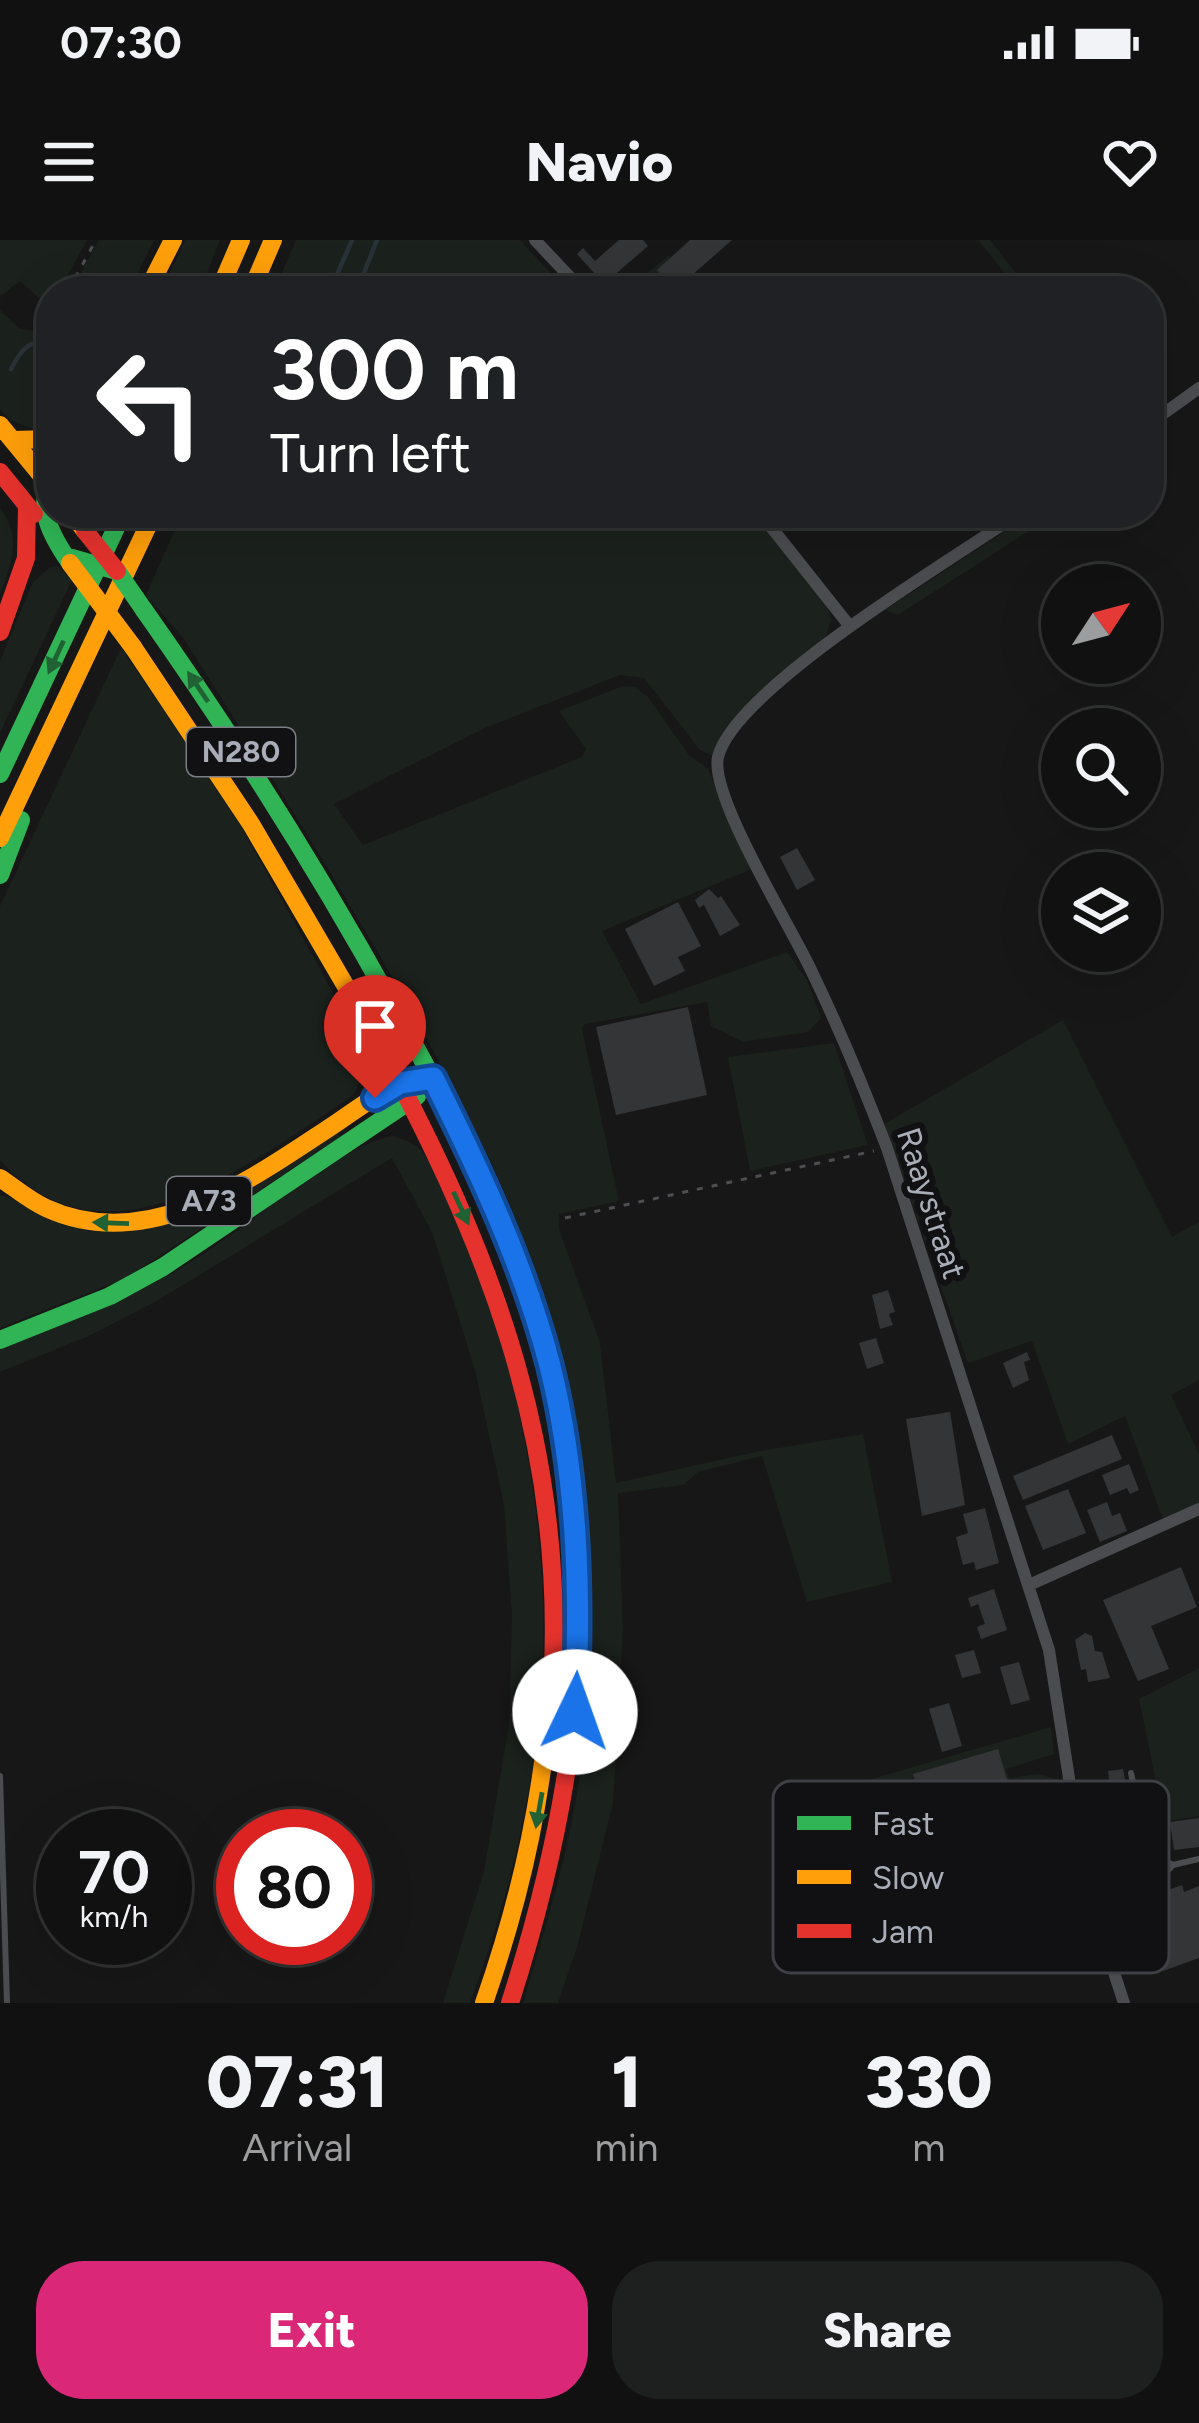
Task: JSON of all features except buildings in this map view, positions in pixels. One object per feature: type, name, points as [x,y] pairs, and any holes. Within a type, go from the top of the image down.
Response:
[{"type":"main road","points":[[155,276],[173,240]]},
{"type":"main road","points":[[226,276],[241,240]]},
{"type":"main road","points":[[257,276],[273,240]]},
{"type":"main road","points":[[6,433],[36,438]]},
{"type":"main road","points":[[6,433],[36,466]]},
{"type":"main road","name":"N280","points":[[0,472],[36,517]]},
{"type":"main road","points":[[0,632],[26,558],[27,506]]},
{"type":"main road","name":"N280","points":[[45,528],[133,647],[262,838],[411,1102],[506,1321],[531,1415],[552,1553],[555,1652],[546,1767],[528,1866],[484,2003]]},
{"type":"main road","name":"N280","points":[[84,528],[148,615],[313,864],[433,1078],[489,1194],[525,1285],[550,1367],[573,1513],[578,1652],[569,1771],[550,1874],[510,2003]]},
{"type":"main road","points":[[0,774],[116,528]]},
{"type":"main road","points":[[0,838],[147,528]]},
{"type":"main road","points":[[20,584],[40,564],[70,559],[116,571]]},
{"type":"main road","points":[[0,875],[45,749]]},
{"type":"main road","name":"A73","points":[[5,1186],[45,1208],[88,1222],[119,1224],[167,1217],[244,1183],[400,1083],[433,1078]]},
{"type":"main road","name":"A73","points":[[0,1340],[110,1296],[163,1267],[411,1102],[433,1078]]},
{"type":"street","points":[[535,240],[569,276]]},
{"type":"street","points":[[1164,413],[1199,388]]},
{"type":"street","points":[[772,528],[848,625],[996,528]]},
{"type":"street","name":"Raaystraat","points":[[848,625],[762,699],[725,740],[716,761],[732,817],[819,986],[887,1148],[1029,1586],[1056,1686],[1068,1781]]},
{"type":"street","points":[[1029,1586],[1199,1509]]},
{"type":"street","name":"Raaystraat","points":[[1114,1973],[1124,2003]]},
{"type":"lane","points":[[1131,1773],[1133,1781]]},
{"type":"lane","points":[[0,1776],[7,2003]]},
{"type":"lane","points":[[1169,1869],[1199,1859]]},
{"type":"lane","points":[[1169,1863],[1173,1865]]},
{"type":"path","points":[[76,276],[96,240]]},
{"type":"path","points":[[565,1218],[887,1148]]},
{"type":"shaded area","points":[[0,240],[87,240],[67,276],[36,276],[36,295],[20,281],[0,296]]},
{"type":"shaded area","points":[[99,240],[154,240],[136,276],[79,276]]},
{"type":"shaded area","points":[[185,240],[220,240],[206,276],[168,276]]},
{"type":"shaded area","points":[[296,240],[520,240],[553,276],[280,276]]},
{"type":"shaded area","points":[[978,240],[990,240],[1018,276],[1007,276]]},
{"type":"shaded area","points":[[669,255],[688,276],[644,276]]},
{"type":"shaded area","points":[[0,310],[19,328],[36,331],[36,430],[10,420],[0,409]]},
{"type":"shaded area","points":[[0,508],[13,540],[0,594]]},
{"type":"shaded area","points":[[175,528],[766,528],[827,605],[831,621],[825,638],[735,720],[713,756],[700,750],[644,678],[620,675],[485,728],[334,804],[363,845],[582,757],[586,749],[559,711],[623,686],[635,687],[648,697],[689,755],[708,769],[752,869],[602,931],[641,1004],[787,952],[807,980],[821,1018],[808,1032],[743,1042],[711,1026],[707,1002],[585,1024],[582,1029],[619,1201],[559,1214],[559,1229],[600,1343],[616,1483],[863,1434],[892,1582],[807,1602],[762,1456],[698,1472],[683,1485],[618,1493],[623,1630],[613,1803],[578,1944],[558,2003],[523,2003],[571,1826],[581,1765],[590,1632],[588,1565],[573,1432],[543,1301],[514,1215],[483,1146],[377,951],[184,639],[146,595]]},
{"type":"shaded area","points":[[1010,528],[1034,528],[898,615],[885,610]]},
{"type":"shaded area","points":[[58,566],[72,580],[0,733],[0,661],[33,582]]},
{"type":"shaded area","points":[[121,648],[219,786],[360,1042],[364,1064],[351,1097],[225,1177],[178,1198],[132,1210],[86,1210],[42,1194],[0,1160],[0,906]]},
{"type":"shaded area","points":[[1063,1020],[1172,1237],[1199,1222],[1199,1380],[1171,1395],[1199,1454],[1199,1503],[1163,1519],[1125,1416],[1068,1444],[1032,1341],[968,1363],[884,1124]]},
{"type":"shaded area","points":[[834,1043],[868,1145],[750,1171],[728,1057]]},
{"type":"shaded area","points":[[336,1130],[341,1137],[126,1278],[0,1328],[0,1195],[126,1232]]},
{"type":"shaded area","points":[[394,1136],[416,1146],[426,1157],[470,1252],[508,1358],[536,1512],[543,1655],[538,1724],[514,1863],[470,2003],[443,2003],[484,1871],[509,1725],[512,1616],[504,1505],[475,1370],[432,1232],[392,1158],[155,1302],[91,1335],[0,1372],[0,1348],[152,1283],[200,1256],[349,1153]]},
{"type":"shaded area","points":[[1199,1668],[1199,1816],[1169,1821],[1169,1781],[1156,1781],[1139,1699]]},
{"type":"shaded area","points":[[1051,1727],[1054,1754],[1006,1769],[1009,1778],[1039,1774],[1059,1781],[865,1781]]},
{"type":"waterway","points":[[336,276],[352,240]]},
{"type":"waterway","points":[[363,276],[377,240]]},
{"type":"waterway","points":[[11,369],[22,352],[36,343]]},
{"type":"traffic: fast","points":[[51,528],[70,563]]},
{"type":"traffic: fast","points":[[0,774],[116,528]]},
{"type":"traffic: fast","points":[[72,558],[117,571],[144,610]]},
{"type":"traffic: fast","points":[[144,610],[337,907],[475,1163],[510,1242],[545,1347],[574,1520]]},
{"type":"traffic: fast","points":[[0,875],[21,820]]},
{"type":"traffic: fast","points":[[0,1340],[110,1296],[163,1267],[417,1096]]},
{"type":"traffic: slow","points":[[155,276],[173,240]]},
{"type":"traffic: slow","points":[[225,276],[241,240]]},
{"type":"traffic: slow","points":[[257,276],[273,240]]},
{"type":"traffic: slow","points":[[0,425],[36,469]]},
{"type":"traffic: slow","points":[[13,440],[36,439]]},
{"type":"traffic: slow","points":[[0,838],[147,528]]},
{"type":"traffic: slow","points":[[70,563],[133,647]]},
{"type":"traffic: slow","points":[[133,647],[251,824],[372,1031]]},
{"type":"traffic: slow","points":[[0,1178],[40,1205],[84,1220],[122,1223],[160,1217],[232,1188],[380,1094],[412,1081]]},
{"type":"traffic: slow","points":[[484,2003],[530,1838],[553,1668]]},
{"type":"traffic: jam","points":[[0,472],[34,514]]},
{"type":"traffic: jam","points":[[0,632],[26,558],[27,506]]},
{"type":"traffic: jam","points":[[85,531],[117,571]]},
{"type":"traffic: jam","points":[[372,1031],[449,1184],[508,1337],[530,1416],[545,1497],[553,1581],[553,1668]]},
{"type":"traffic: jam","points":[[510,2003],[544,1885],[568,1764],[579,1643],[574,1520]]},
{"type":"route","points":[[375,1098],[400,1083],[433,1078],[489,1194],[525,1285],[550,1367],[573,1513],[578,1585],[575,1712]]}]
